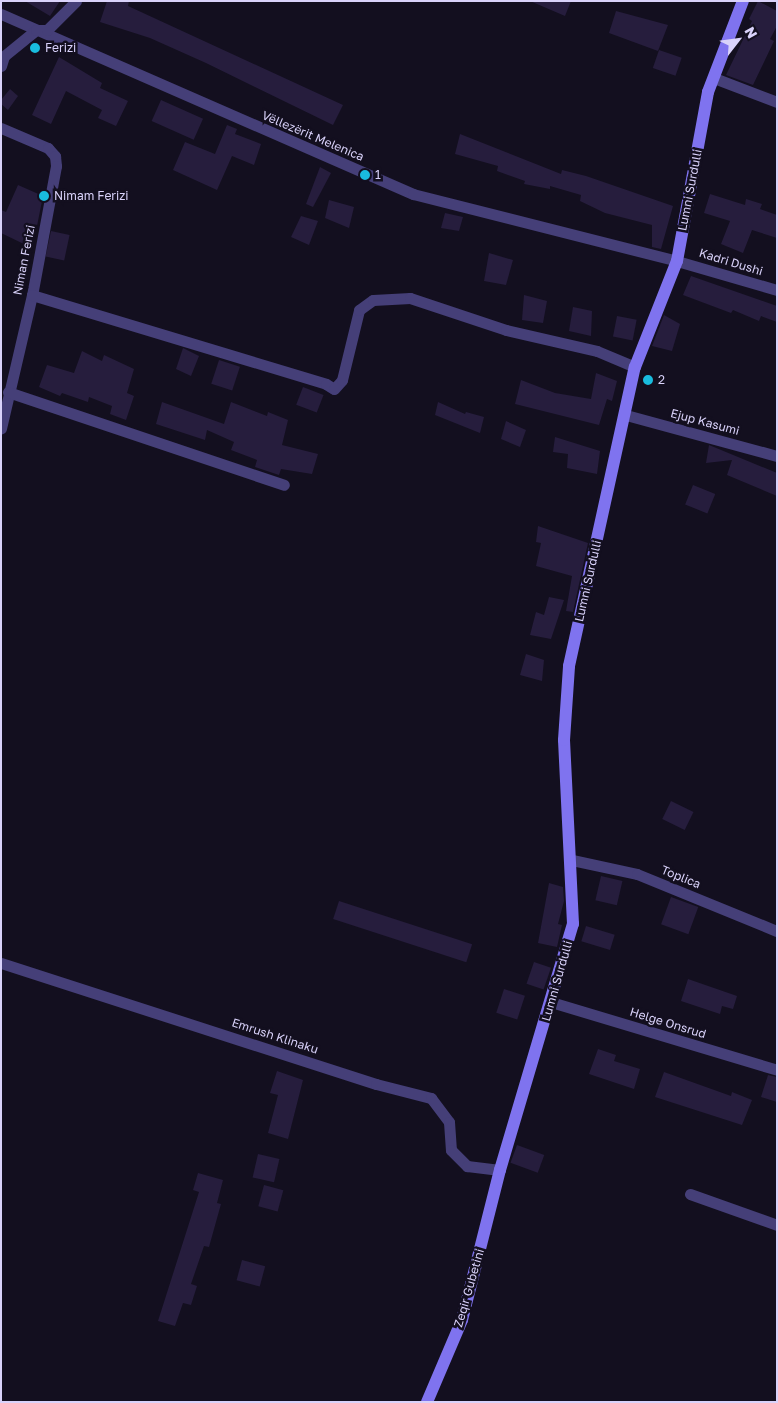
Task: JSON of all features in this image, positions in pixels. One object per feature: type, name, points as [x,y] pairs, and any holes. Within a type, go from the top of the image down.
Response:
[{"type":"street","points":[[1,66],[4,56],[36,30],[47,30],[76,1]]},
{"type":"street","name":"Lumni Surdulli","points":[[500,1170],[573,924],[572,860],[564,740],[569,666],[626,415],[635,367],[677,260],[708,92],[743,1]]},
{"type":"street","name":"Vëllezërit Melenica","points":[[1,14],[413,194],[677,260]]},
{"type":"street","points":[[714,78],[777,102]]},
{"type":"street","name":"Niman Ferizi","points":[[1,128],[48,148],[56,156],[32,295],[1,428]]},
{"type":"street","name":"Kadri Dushi","points":[[677,260],[777,290]]},
{"type":"street","points":[[32,295],[326,384],[334,389],[342,380],[359,310],[373,300],[410,298],[506,330],[598,351],[635,367]]},
{"type":"street","points":[[8,392],[284,485]]},
{"type":"street","name":"Ejup Kasumi","points":[[626,415],[777,456]]},
{"type":"street","name":"Toplica","points":[[572,860],[637,874],[777,931]]},
{"type":"street","name":"Emrush Klinaku","points":[[1,963],[376,1084],[431,1098],[449,1122],[451,1150],[467,1166],[500,1170]]},
{"type":"street","name":"Helge Onsrud","points":[[551,1002],[777,1070]]},
{"type":"street","name":"Zeqir Gubetini","points":[[427,1402],[462,1320],[500,1170]]},
{"type":"street","points":[[690,1194],[777,1225]]},
{"type":"building","points":[[25,1],[60,1],[50,16]]},
{"type":"building","points":[[107,1],[129,1],[128,6],[343,105],[333,125],[150,38],[100,22]]},
{"type":"building","points":[[530,1],[571,1],[565,16]]},
{"type":"building","points":[[758,1],[777,11],[777,26],[770,39],[774,41],[753,85],[726,75],[752,21],[749,19]]},
{"type":"building","points":[[616,11],[668,25],[658,51],[609,33]]},
{"type":"building","points":[[659,50],[682,58],[676,76],[653,68]]},
{"type":"building","points":[[59,57],[102,83],[100,88],[128,101],[116,126],[98,118],[102,110],[66,91],[51,124],[32,115]]},
{"type":"building","points":[[10,89],[18,96],[8,110],[1,104],[1,100]]},
{"type":"building","points":[[161,100],[203,119],[194,140],[152,121]]},
{"type":"building","points":[[227,125],[237,129],[235,134],[261,144],[254,165],[232,156],[217,190],[173,170],[185,142],[215,154]]},
{"type":"building","points":[[460,134],[561,174],[562,170],[586,176],[673,206],[661,249],[652,247],[652,225],[605,213],[580,201],[581,195],[550,186],[550,189],[524,184],[525,181],[497,171],[498,166],[455,154]]},
{"type":"building","points":[[320,167],[331,173],[313,207],[306,204]]},
{"type":"building","points":[[18,185],[43,196],[37,226],[28,246],[1,233],[1,210],[6,212]]},
{"type":"building","points":[[710,194],[745,205],[746,199],[762,204],[760,209],[777,215],[777,238],[752,230],[743,253],[721,244],[730,221],[704,213]]},
{"type":"building","points":[[329,200],[354,207],[349,228],[325,218]]},
{"type":"building","points":[[445,213],[463,217],[459,231],[441,228]]},
{"type":"building","points":[[301,216],[318,221],[309,245],[291,237]]},
{"type":"building","points":[[51,231],[70,235],[64,260],[46,256]]},
{"type":"building","points":[[489,253],[513,260],[506,285],[484,281]]},
{"type":"building","points":[[691,276],[777,306],[777,322],[761,316],[759,321],[733,310],[731,313],[683,295]]},
{"type":"building","points":[[524,295],[547,301],[543,323],[522,320]]},
{"type":"building","points":[[573,307],[592,311],[591,336],[569,331]]},
{"type":"building","points":[[664,315],[680,324],[672,351],[652,346]]},
{"type":"building","points":[[617,316],[637,320],[633,340],[613,337]]},
{"type":"building","points":[[183,348],[199,356],[191,376],[176,369]]},
{"type":"building","points":[[82,351],[102,361],[104,355],[134,369],[127,393],[134,396],[126,420],[110,414],[112,406],[89,397],[88,402],[62,393],[60,396],[39,387],[47,365],[74,373]]},
{"type":"building","points":[[219,360],[240,367],[232,391],[211,384]]},
{"type":"building","points":[[596,373],[617,381],[612,401],[607,399],[599,425],[515,404],[521,380],[555,393],[591,399]]},
{"type":"building","points":[[303,387],[324,395],[317,413],[296,405]]},
{"type":"building","points":[[162,402],[224,424],[231,402],[267,416],[268,412],[288,420],[282,445],[318,454],[312,474],[281,469],[279,475],[255,467],[257,460],[231,450],[234,442],[207,430],[205,440],[156,424]]},
{"type":"building","points":[[438,402],[465,414],[466,412],[484,417],[480,433],[435,415]]},
{"type":"building","points":[[506,421],[526,430],[520,447],[501,439]]},
{"type":"building","points":[[555,437],[600,451],[597,474],[567,468],[568,454],[553,452]]},
{"type":"building","points":[[709,445],[777,473],[777,496],[727,475],[732,460],[706,463]]},
{"type":"building","points":[[693,485],[715,494],[707,513],[685,504]]},
{"type":"building","points":[[538,526],[588,543],[573,612],[566,611],[572,576],[536,566],[541,543],[536,542]]},
{"type":"building","points":[[549,597],[564,600],[551,639],[530,635],[536,612],[544,615]]},
{"type":"building","points":[[526,654],[544,660],[542,681],[520,675]]},
{"type":"building","points":[[671,801],[693,812],[685,830],[662,819]]},
{"type":"building","points":[[601,876],[622,881],[617,905],[595,900]]},
{"type":"building","points":[[549,883],[563,887],[564,901],[558,924],[562,925],[557,947],[538,943]]},
{"type":"building","points":[[671,897],[698,907],[688,934],[661,924]]},
{"type":"building","points":[[339,901],[472,944],[466,962],[333,919]]},
{"type":"building","points":[[586,926],[615,935],[610,950],[581,941]]},
{"type":"building","points":[[534,962],[551,968],[544,990],[527,984]]},
{"type":"building","points":[[688,979],[737,996],[733,1009],[722,1006],[720,1014],[681,1001]]},
{"type":"building","points":[[504,989],[525,996],[517,1020],[496,1013]]},
{"type":"building","points":[[598,1049],[616,1055],[614,1061],[640,1069],[634,1089],[589,1074]]},
{"type":"building","points":[[277,1071],[303,1080],[288,1139],[268,1133],[278,1095],[270,1093]]},
{"type":"building","points":[[664,1072],[731,1096],[732,1092],[752,1100],[742,1125],[655,1097]]},
{"type":"building","points":[[768,1075],[777,1077],[777,1102],[761,1097]]},
{"type":"building","points":[[517,1145],[544,1155],[538,1173],[511,1163]]},
{"type":"building","points":[[258,1154],[279,1159],[274,1182],[253,1177]]},
{"type":"building","points":[[198,1173],[223,1180],[217,1203],[221,1204],[209,1247],[204,1246],[191,1284],[197,1286],[191,1305],[183,1303],[175,1326],[158,1321],[199,1192],[193,1190]]},
{"type":"building","points":[[264,1185],[283,1190],[278,1211],[258,1206]]},
{"type":"building","points":[[242,1260],[265,1266],[260,1286],[237,1280]]},
{"type":"place","name":"Ferizi","points":[[35,48]]},
{"type":"place","name":"1","points":[[365,175]]},
{"type":"place","name":"Nimam Ferizi","points":[[44,196]]},
{"type":"place","name":"2","points":[[648,380]]}]
